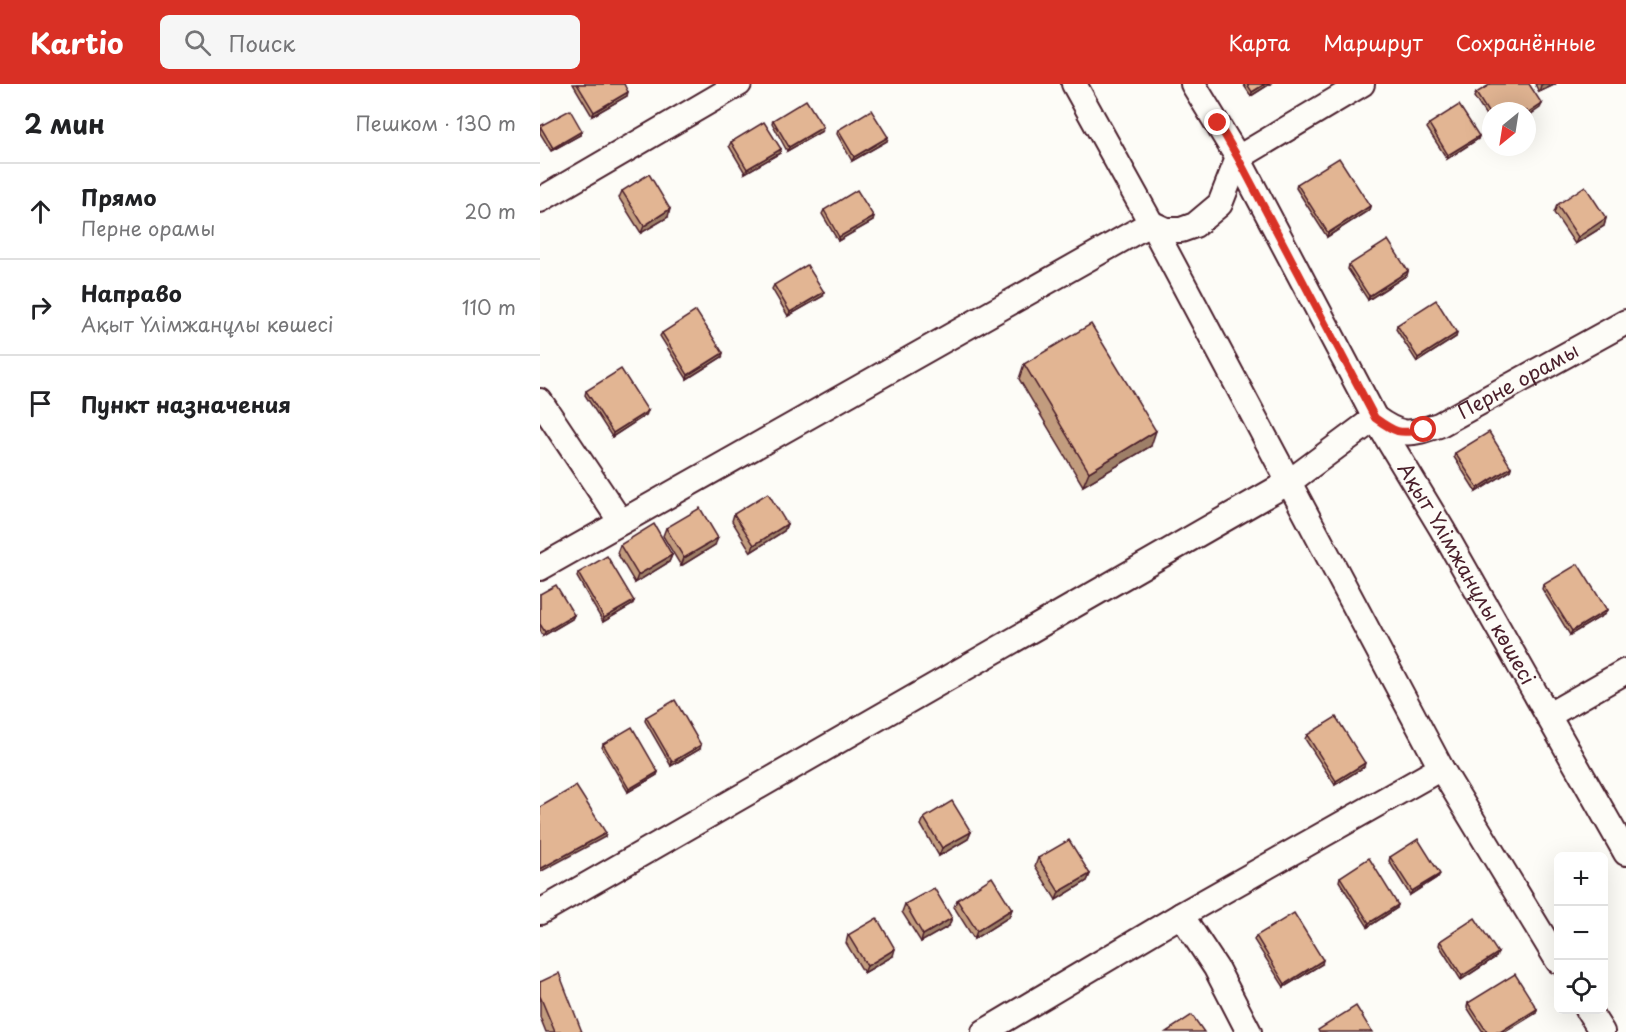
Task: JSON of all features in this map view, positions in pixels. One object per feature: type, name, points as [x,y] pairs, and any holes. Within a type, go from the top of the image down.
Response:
[{"type":"street","points":[[540,200],[739,84]]},
{"type":"street","points":[[1074,84],[1441,768],[1557,960]]},
{"type":"street","name":"Ақыт Үлімжанұлы көшесі","points":[[1192,84],[1238,158],[1375,418],[1442,529],[1626,853]]},
{"type":"street","points":[[1151,224],[1166,230],[1181,230],[1195,225],[1220,204],[1238,158],[1362,84]]},
{"type":"street","points":[[540,568],[1151,224]]},
{"type":"street","name":"Перне орамы","points":[[1375,418],[1393,431],[1405,433],[1439,425],[1626,322]]},
{"type":"street","points":[[540,401],[621,522]]},
{"type":"street","points":[[540,912],[1289,482],[1375,418]]},
{"type":"street","points":[[1549,715],[1626,671]]},
{"type":"street","points":[[984,1032],[1181,915],[1441,768]]},
{"type":"street","points":[[1181,915],[1216,968],[1249,1032]]},
{"type":"street","points":[[1591,1014],[1602,1032]]},
{"type":"building","points":[[577,84],[624,84],[628,92],[594,112]]},
{"type":"building","points":[[1247,84],[1265,84],[1252,92]]},
{"type":"building","points":[[1491,84],[1529,84],[1542,104],[1536,108],[1536,102],[1482,103],[1476,93]]},
{"type":"building","points":[[806,100],[823,127],[789,147],[773,120]]},
{"type":"building","points":[[1459,105],[1479,136],[1448,155],[1429,124]]},
{"type":"building","points":[[570,110],[582,131],[553,148],[540,126]]},
{"type":"building","points":[[871,110],[888,137],[854,157],[838,130]]},
{"type":"building","points":[[764,122],[781,149],[747,169],[731,142]]},
{"type":"building","points":[[1339,158],[1370,206],[1328,233],[1297,184]]},
{"type":"building","points":[[649,174],[670,209],[644,226],[622,191]]},
{"type":"building","points":[[1585,186],[1606,218],[1578,237],[1557,205]]},
{"type":"building","points":[[857,190],[874,217],[839,237],[824,210]]},
{"type":"building","points":[[1388,240],[1408,271],[1369,296],[1349,265]]},
{"type":"building","points":[[807,265],[824,292],[790,312],[774,285]]},
{"type":"building","points":[[1436,300],[1457,333],[1418,358],[1397,325]]},
{"type":"building","points":[[696,311],[723,353],[688,375],[662,333]]},
{"type":"building","points":[[1091,324],[1156,431],[1089,472],[1024,364]]},
{"type":"building","points":[[621,369],[648,411],[613,433],[586,391]]},
{"type":"building","points":[[1489,432],[1511,467],[1478,488],[1455,453]]},
{"type":"building","points":[[768,493],[787,524],[754,545],[734,514]]},
{"type":"building","points":[[700,508],[718,538],[684,558],[666,528]]},
{"type":"building","points":[[654,524],[672,555],[638,575],[620,545]]},
{"type":"building","points":[[607,556],[634,601],[604,618],[578,573]]},
{"type":"building","points":[[1578,564],[1607,610],[1572,631],[1543,585]]},
{"type":"building","points":[[556,585],[574,615],[545,632],[540,624],[540,594]]},
{"type":"building","points":[[675,700],[701,745],[672,762],[646,717]]},
{"type":"building","points":[[1336,717],[1365,763],[1336,781],[1307,735]]},
{"type":"building","points":[[632,727],[658,772],[629,789],[603,744]]},
{"type":"building","points":[[576,786],[606,833],[540,869],[540,807]]},
{"type":"building","points":[[952,801],[971,832],[942,848],[924,818]]},
{"type":"building","points":[[1418,839],[1440,874],[1412,891],[1390,857]]},
{"type":"building","points":[[1069,840],[1090,874],[1059,892],[1038,858]]},
{"type":"building","points":[[1369,858],[1398,905],[1369,923],[1340,877]]},
{"type":"building","points":[[992,877],[1012,909],[977,931],[957,900]]},
{"type":"building","points":[[934,888],[952,918],[923,935],[905,904]]},
{"type":"building","points":[[1294,913],[1323,960],[1285,984],[1256,936]]},
{"type":"building","points":[[877,918],[895,949],[867,966],[848,935]]},
{"type":"building","points":[[1475,918],[1498,953],[1462,976],[1440,941]]},
{"type":"building","points":[[559,973],[582,1032],[555,1032],[540,996],[540,982]]},
{"type":"building","points":[[1515,974],[1537,1009],[1500,1032],[1487,1032],[1468,1003]]},
{"type":"building","points":[[1356,1006],[1372,1032],[1319,1032],[1318,1030]]},
{"type":"building","points":[[1192,1015],[1204,1032],[1166,1032]]},
{"type":"route","points":[[1218,123],[1375,418],[1393,431],[1405,433],[1424,430]]}]
